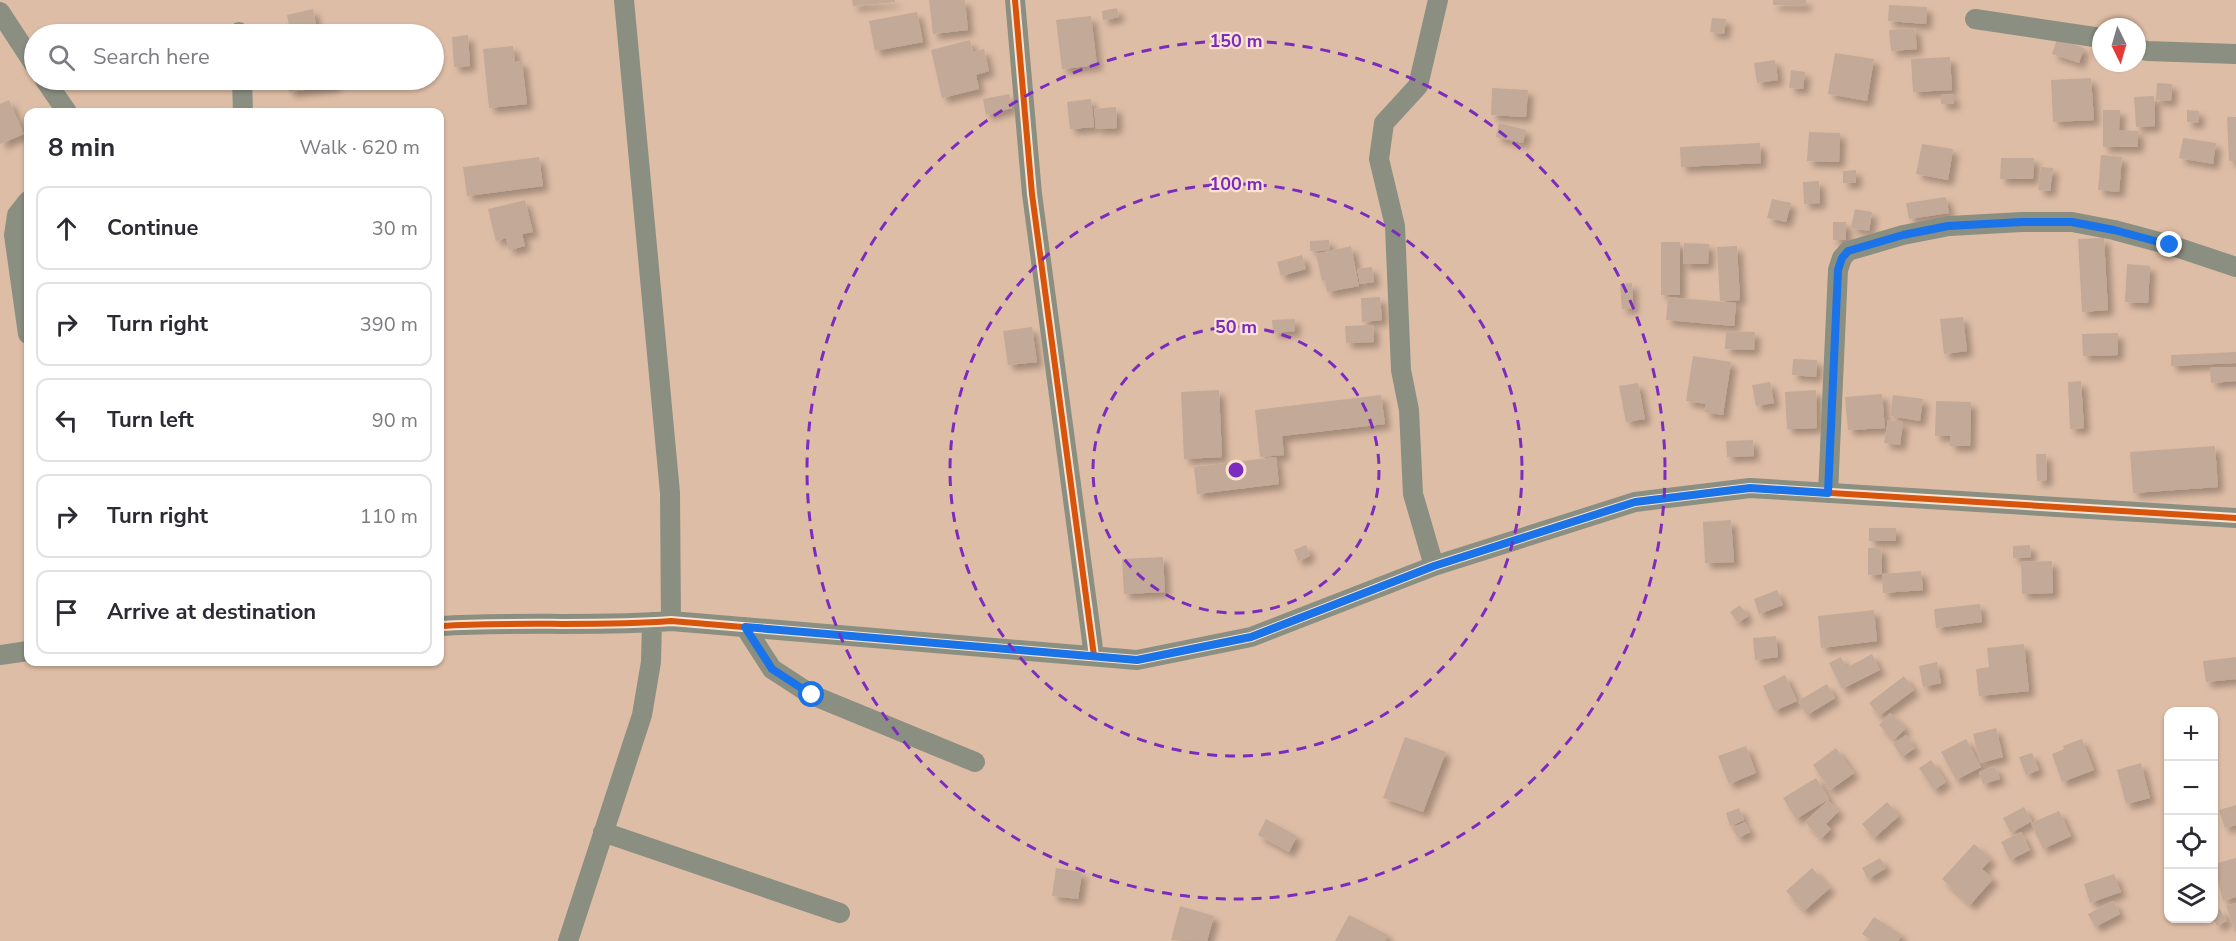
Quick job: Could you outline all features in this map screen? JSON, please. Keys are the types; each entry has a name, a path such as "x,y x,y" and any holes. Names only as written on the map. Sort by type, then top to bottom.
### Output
{"street":[{"path":"568,941 642,715 661,621 670,493 624,0"},
{"path":"1015,0 1032,194 1094,656"},
{"path":"1434,566 1413,494 1409,410 1401,370 1395,226 1379,159 1384,123 1418,86 1438,0"},
{"path":"0,12 24,49"},
{"path":"1975,19 2092,38"},
{"path":"2146,51 2236,54"},
{"path":"52,90 64,108"},
{"path":"242,90 243,108"},
{"path":"15,212 14,235 24,306"},
{"path":"1828,493 1838,270 1842,258 1848,251 1903,235 1948,226 2072,222 2114,230 2170,245 2236,267"},
{"path":"444,626 661,621 1137,660 1251,637 1434,566 1635,502 1750,488 2236,518"},
{"path":"745,627 772,669 812,695 975,762"},
{"path":"0,655 24,652"},
{"path":"603,832 840,913"}],"building":[{"path":"852,0 895,0 895,2 853,6"},
{"path":"929,0 965,0 968,30 933,34"},
{"path":"1773,0 1806,0 1806,6 1773,5"},
{"path":"1889,5 1927,7 1926,24 1888,21"},
{"path":"1117,8 1119,17 1103,20 1102,11"},
{"path":"313,9 316,24 289,24 287,15"},
{"path":"917,12 923,42 875,51 869,21"},
{"path":"1091,16 1097,65 1062,69 1056,20"},
{"path":"1712,18 1726,19 1724,34 1710,32"},
{"path":"1915,28 1917,49 1891,51 1889,30"},
{"path":"468,35 470,66 454,67 452,37"},
{"path":"2057,39 2084,48 2079,63 2052,54"},
{"path":"970,40 973,52 984,49 989,71 976,75 979,89 942,98 931,50"},
{"path":"513,46 515,62 522,61 527,104 489,108 483,49"},
{"path":"1835,53 1874,59 1867,101 1828,94"},
{"path":"1950,57 1952,90 1913,92 1911,59"},
{"path":"1775,60 1778,80 1757,83 1754,63"},
{"path":"1791,70 1805,72 1803,89 1789,88"},
{"path":"2091,78 2094,120 2053,122 2051,80"},
{"path":"2157,83 2172,84 2171,101 2156,100"},
{"path":"1492,88 1528,90 1526,117 1491,115"},
{"path":"1009,94 1012,108 986,115 983,99"},
{"path":"1941,94 1954,95 1954,104 1941,104"},
{"path":"2154,96 2155,126 2136,127 2134,97"},
{"path":"1091,99 1094,127 1070,129 1067,102"},
{"path":"9,100 24,134 0,144 0,104"},
{"path":"1116,107 1117,128 1096,129 1094,109"},
{"path":"2103,110 2120,110 2119,130 2138,131 2138,147 2103,147"},
{"path":"2187,110 2199,111 2198,123 2187,122"},
{"path":"2227,117 2236,117 2236,161 2229,161"},
{"path":"1499,123 1526,130 1523,143 1496,137"},
{"path":"1809,132 1840,133 1839,162 1807,161"},
{"path":"2183,138 2216,143 2213,164 2179,158"},
{"path":"1760,143 1761,163 1681,167 1680,147"},
{"path":"1922,144 1953,149 1948,180 1916,174"},
{"path":"2101,155 2122,157 2119,192 2098,190"},
{"path":"539,157 543,186 467,196 463,167"},
{"path":"2001,158 2034,158 2033,179 2000,179"},
{"path":"2041,167 2053,168 2050,191 2038,190"},
{"path":"1856,170 1856,183 1843,183 1843,171"},
{"path":"1819,181 1820,203 1804,204 1803,182"},
{"path":"1946,197 1949,213 1909,219 1906,203"},
{"path":"1772,199 1791,203 1786,222 1767,218"},
{"path":"525,200 533,232 522,234 525,246 509,250 506,238 496,241 488,209"},
{"path":"1855,209 1872,212 1869,231 1851,228"},
{"path":"1833,222 1846,222 1846,240 1833,240"},
{"path":"2104,238 2108,310 2082,312 2078,239"},
{"path":"1329,240 1330,250 1310,251 1310,241"},
{"path":"1661,242 1680,242 1680,295 1661,295"},
{"path":"1684,243 1709,244 1708,264 1683,264"},
{"path":"1351,246 1359,286 1327,292 1316,254"},
{"path":"1737,246 1740,300 1720,301 1717,247"},
{"path":"1302,255 1306,269 1281,276 1277,262"},
{"path":"2127,264 2150,266 2148,303 2125,302"},
{"path":"1372,267 1374,282 1360,284 1357,269"},
{"path":"1632,283 1633,308 1622,309 1620,284"},
{"path":"1380,297 1382,320 1362,322 1361,298"},
{"path":"1668,297 1736,303 1734,326 1666,320"},
{"path":"1963,317 1967,351 1944,354 1940,319"},
{"path":"1295,319 1295,331 1273,333 1272,320"},
{"path":"1373,325 1374,342 1346,343 1345,326"},
{"path":"1032,327 1037,362 1008,365 1003,331"},
{"path":"1726,331 1755,332 1754,350 1725,349"},
{"path":"2118,333 2118,355 2083,356 2082,334"},
{"path":"2236,352 2236,363 2171,366 2171,355"},
{"path":"1693,356 1731,362 1723,415 1704,412 1706,404 1686,401"},
{"path":"1793,359 1817,360 1816,377 1792,375"},
{"path":"2236,367 2236,381 2211,383 2210,368"},
{"path":"2081,381 2084,428 2070,429 2068,382"},
{"path":"1770,382 1774,403 1756,406 1752,385"},
{"path":"1638,383 1645,419 1626,422 1619,386"},
{"path":"1219,390 1222,457 1184,459 1181,392"},
{"path":"1816,390 1817,428 1787,429 1785,392"},
{"path":"1882,394 1885,428 1848,430 1845,397"},
{"path":"1381,395 1385,424 1282,436 1284,455 1260,457 1255,410"},
{"path":"1893,395 1923,399 1920,421 1890,416"},
{"path":"1936,401 1971,402 1970,446 1950,446 1950,436 1935,436"},
{"path":"1888,420 1903,422 1900,445 1884,443"},
{"path":"1753,440 1754,456 1727,457 1726,441"},
{"path":"2215,446 2218,487 2133,493 2130,452"},
{"path":"2036,454 2046,454 2047,480 2037,481"},
{"path":"1276,457 1279,484 1197,494 1194,467"},
{"path":"1731,520 1734,562 1705,563 1703,522"},
{"path":"1869,528 1896,528 1896,541 1869,541"},
{"path":"1306,545 1310,556 1298,561 1294,550"},
{"path":"2030,545 2031,557 2013,558 2013,546"},
{"path":"1881,547 1882,574 1868,575 1868,548"},
{"path":"1163,557 1165,592 1124,594 1122,559"},
{"path":"2052,561 2053,593 2022,594 2021,562"},
{"path":"1921,571 1923,590 1883,593 1882,574"},
{"path":"1777,590 1783,605 1759,614 1754,599"},
{"path":"1980,604 1982,622 1936,628 1934,609"},
{"path":"1740,605 1748,616 1738,623 1730,612"},
{"path":"1874,610 1877,641 1821,648 1818,616"},
{"path":"1776,636 1778,657 1755,660 1753,638"},
{"path":"2024,644 2029,691 1979,696 1976,669 1989,667 1987,648"},
{"path":"1872,654 1880,670 1842,689 1829,663 1841,657 1846,668"},
{"path":"2236,657 2236,679 2206,682 2203,661"},
{"path":"1937,662 1941,683 1923,687 1919,666"},
{"path":"1785,675 1797,701 1774,711 1763,686"},
{"path":"1904,676 1914,690 1879,716 1869,703"},
{"path":"1827,684 1835,698 1807,715 1798,701"},
{"path":"1890,713 1906,728 1894,740 1879,725"},
{"path":"1996,728 2003,757 1980,763 1973,734"},
{"path":"1906,735 1915,748 1902,757 1893,744"},
{"path":"1405,737 1446,752 1423,812 1383,798"},
{"path":"1966,739 1981,767 1956,780 1941,752"},
{"path":"2082,739 2094,770 2062,782 2052,754 2064,749 2063,746"},
{"path":"1746,746 1756,773 1729,784 1718,756"},
{"path":"1836,748 1854,773 1830,790 1813,765"},
{"path":"2032,753 2039,770 2026,775 2019,757"},
{"path":"1931,760 1946,782 1934,790 1919,768"},
{"path":"2141,763 2150,798 2126,804 2117,770"},
{"path":"1995,766 2000,779 1983,784 1979,772"},
{"path":"1816,778 1829,799 1796,819 1783,798"},
{"path":"1828,800 1839,811 1826,824 1831,829 1821,839 1805,822"},
{"path":"1887,802 1899,816 1874,838 1862,824"},
{"path":"2236,805 2236,825 2225,828 2219,810"},
{"path":"2024,807 2032,821 2011,833 2003,818"},
{"path":"1739,808 1744,820 1730,826 1726,813"},
{"path":"2059,811 2071,836 2043,849 2031,823"},
{"path":"1266,819 1297,836 1289,852 1258,835"},
{"path":"1745,822 1750,832 1738,838 1732,828"},
{"path":"2021,832 2030,850 2010,860 2001,842"},
{"path":"1974,844 1991,859 1982,869 1993,879 1970,905 1942,879"},
{"path":"1880,858 1886,868 1868,879 1862,868"},
{"path":"2236,858 2236,897 2223,901 2218,880 2218,863"},
{"path":"1056,868 1082,872 1078,899 1052,896"},
{"path":"1812,868 1830,888 1804,911 1786,891"},
{"path":"2114,874 2121,892 2090,903 2084,884"},
{"path":"2113,901 2120,914 2095,927 2088,914"},
{"path":"2236,903 2236,933 2226,906"},
{"path":"1180,906 1214,916 1207,941 1171,940"},
{"path":"2220,909 2227,921 2217,926 2216,923 2218,923"},
{"path":"1349,915 1388,935 1385,941 1335,941"},
{"path":"1874,917 1902,935 1898,941 1872,941 1862,934"}],"cycle path":[{"path":"1015,0 1032,194 1094,656"},
{"path":"444,626 671,621 1137,660 1251,637 1434,566 1635,502 1750,488 2236,518"}],"route":[{"path":"812,695 772,669 745,627 1137,660 1251,637 1434,566 1635,502 1750,488 1828,493 1838,270 1842,258 1848,251 1903,235 1948,226 2022,222 2072,222 2114,230 2170,245"}]}
